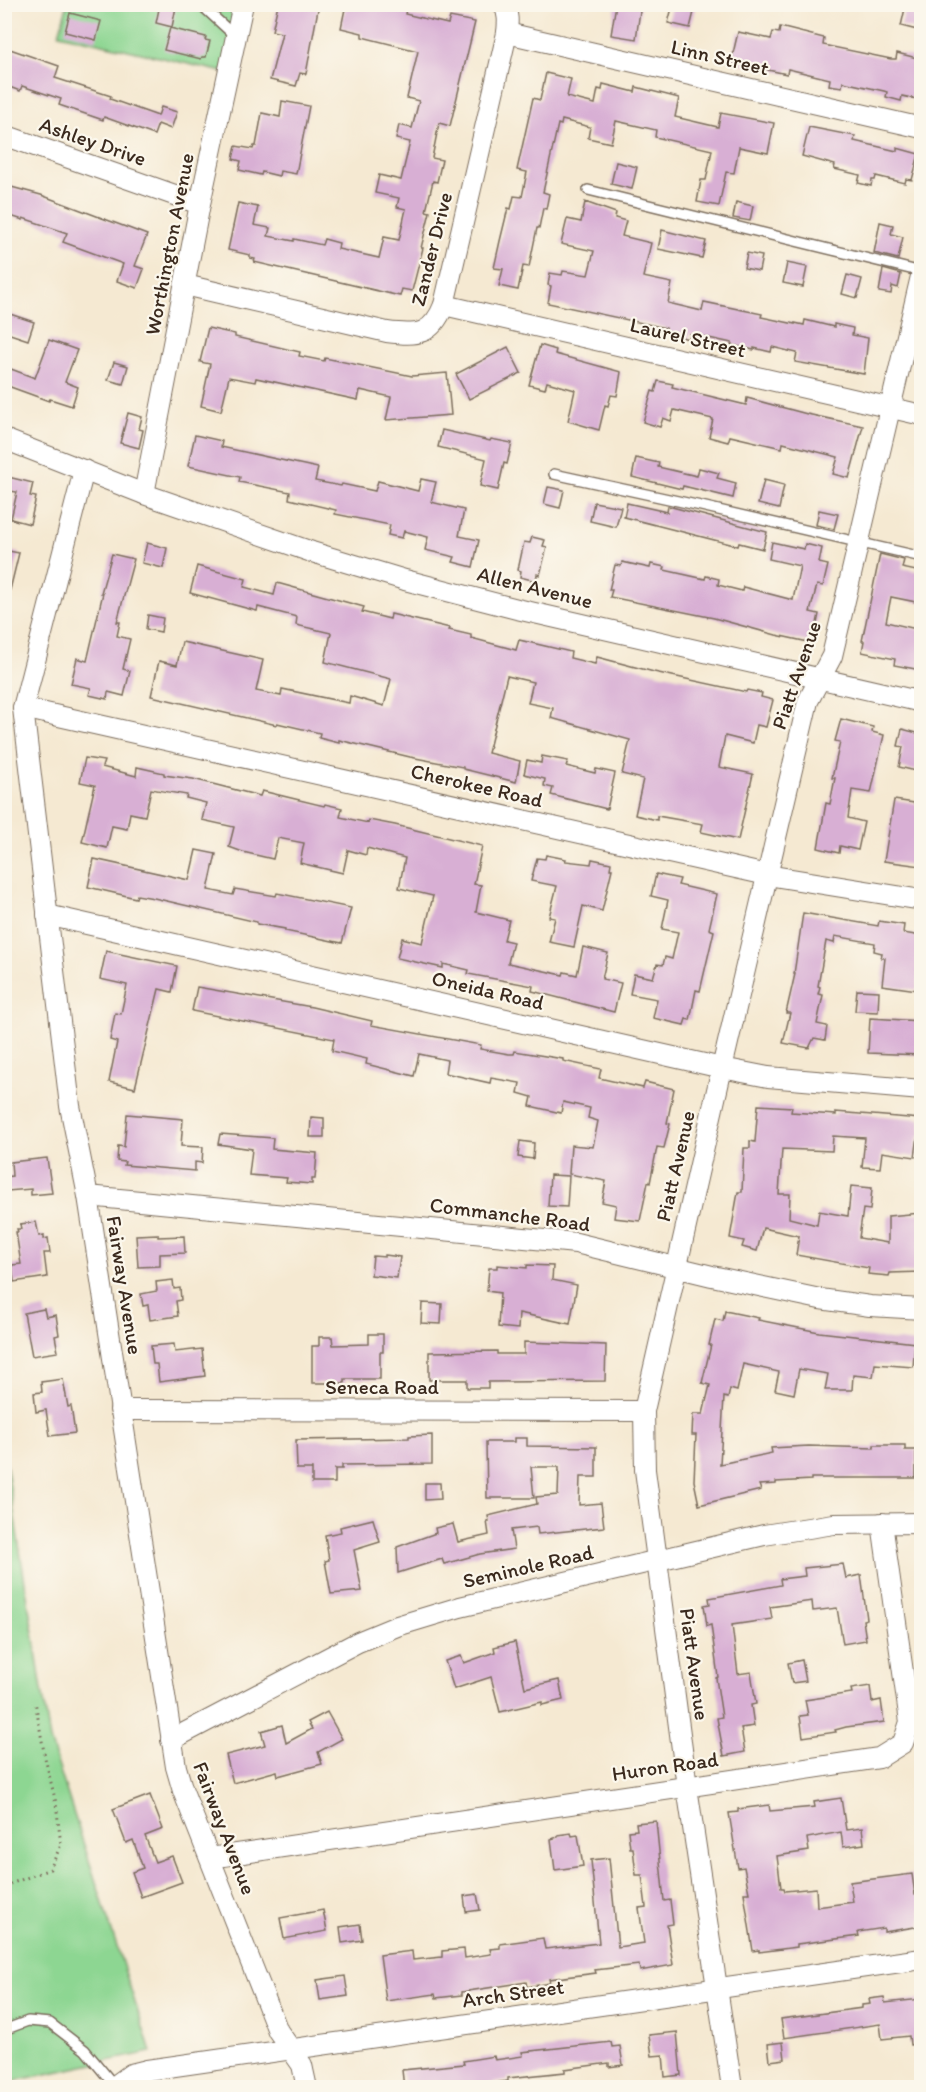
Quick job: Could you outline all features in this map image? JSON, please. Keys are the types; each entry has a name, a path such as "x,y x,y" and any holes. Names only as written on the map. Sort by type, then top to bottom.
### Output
{"street":[{"name":"Worthington Avenue","path":"144,494 200,204 243,4"},
{"name":"Zander Drive","path":"186,285 387,332 409,335 425,331 437,322 444,305 507,33 508,20 503,4"},
{"name":"Linn Street","path":"507,33 921,128"},
{"name":"Ashley Drive","path":"4,135 200,204"},
{"name":"Piatt Avenue","path":"732,2088 687,1787 645,1470 644,1410 808,701 832,656 921,272"},
{"name":"Laurel Street","path":"444,305 921,415"},
{"name":"Allen Avenue","path":"4,439 144,494 312,552 405,580 517,609 921,702"},
{"name":"Fairway Avenue","path":"84,470 23,708 70,1106 88,1197 176,1767 183,1791 278,2031 302,2066 307,2088"},
{"name":"Cherokee Road","path":"23,708 767,875 921,900"},
{"name":"Oneida Road","path":"47,915 722,1068 768,1077 921,1090"},
{"name":"Commanche Road","path":"88,1197 576,1243 820,1299 870,1306 921,1309"},
{"name":"Seneca Road","path":"120,1410 644,1410"},
{"name":"Huron Road","path":"210,1858 879,1758 903,1743 910,1722 882,1523"},
{"name":"Seminole Road","path":"171,1740 358,1642 397,1626 460,1607 801,1528 834,1524 921,1523"},
{"name":"Arch Street","path":"113,2086 131,2074 147,2070 921,1959"}],"lane":[{"path":"200,4 236,37"},
{"path":"588,190 921,272"},
{"path":"554,474 921,557"},
{"path":"4,2031 28,2021 50,2022 85,2050 113,2086"}],"path":[{"path":"4,1882 10,1884 50,1869 61,1845 56,1803 35,1701"}],"green space":[{"path":"64,5 238,5 223,72 59,34 67,6"},
{"path":"5,1456 50,1740 151,2052 13,2081 7,2087 5,2087"}],"building":[{"path":"160,4 176,7 172,27 156,23"},
{"path":"278,4 319,4 306,74 300,73 296,86 270,80 282,33 272,31"},
{"path":"346,4 407,4 405,14 448,24 450,17 475,22 450,126 439,123 432,158 442,160 437,182 433,181 426,211 430,212 412,291 402,289 400,296 254,262 255,259 250,258 250,255 228,250 238,203 258,207 254,225 270,228 268,236 322,245 324,239 339,243 338,249 379,258 384,237 399,240 406,209 397,207 399,198 375,193 379,175 401,180 410,142 396,139 399,125 412,128 419,101 407,98 418,51 362,37 362,33 341,28"},
{"path":"616,4 641,4 636,39 611,35"},
{"path":"673,4 696,4 690,28 668,23"},
{"path":"906,4 921,8 921,31 901,26"},
{"path":"70,13 101,21 96,40 65,32"},
{"path":"780,27 824,38 823,45 891,59 896,59 897,53 921,59 921,100 902,96 901,101 886,97 887,92 884,91 843,82 842,87 829,85 830,79 788,69 787,74 731,62 738,32 771,39 773,32 779,33"},
{"path":"170,28 206,37 205,40 210,41 206,57 201,59 164,50"},
{"path":"10,49 59,66 55,78 111,96 110,99 158,116 161,107 177,112 171,129 158,124 154,135 104,117 103,120 59,105 61,99 22,86 20,91 4,85 4,64"},
{"path":"546,73 571,79 567,97 595,104 598,89 602,90 603,84 635,92 636,87 679,98 675,117 718,127 721,113 774,123 768,153 739,147 734,173 726,172 719,206 697,202 701,180 706,180 712,150 655,137 656,130 616,121 611,143 588,138 590,127 562,120 561,125 558,124 543,192 549,194 546,209 543,208 539,228 537,228 529,267 523,266 518,290 499,286 503,269 494,268 508,208 511,209 514,196 522,197 527,172 517,170 533,98 540,100"},
{"path":"282,101 309,106 296,174 280,171 279,176 262,172 261,175 239,170 241,161 233,159 236,146 253,149 256,146 262,113 280,117"},
{"path":"809,127 855,136 854,141 919,154 912,180 906,179 905,183 876,176 871,186 858,183 860,175 834,169 835,165 802,156"},
{"path":"616,162 637,167 632,189 611,184"},
{"path":"4,185 41,195 147,235 135,266 144,269 137,288 117,281 123,264 63,242 67,233 4,214"},
{"path":"585,202 616,213 615,218 626,221 622,236 651,243 643,277 672,283 668,303 702,311 704,302 762,314 761,317 795,324 804,325 805,320 834,327 834,324 853,328 852,335 868,338 864,374 795,362 797,353 772,347 771,352 754,348 754,350 690,334 689,339 665,333 666,328 548,303 551,286 548,285 550,273 562,275 563,271 588,275 594,251 561,244 567,219 581,222"},
{"path":"736,202 753,206 750,221 733,218"},
{"path":"880,222 893,225 891,234 903,237 898,259 874,253"},
{"path":"662,230 706,241 702,258 658,249"},
{"path":"747,253 762,256 759,271 744,268"},
{"path":"787,263 807,267 803,287 783,283"},
{"path":"883,269 901,274 898,288 892,286 891,294 879,292"},
{"path":"847,275 862,279 857,298 842,294"},
{"path":"4,312 34,322 28,340 4,332"},
{"path":"208,328 235,334 235,337 300,352 299,356 324,361 325,358 412,376 447,373 451,415 386,420 391,397 360,390 358,400 256,378 255,382 229,377 221,411 201,406 210,364 200,362"},
{"path":"49,340 77,350 65,382 78,387 72,406 50,399 49,401 5,385 11,369 35,378"},
{"path":"540,345 556,350 555,354 621,372 617,396 611,395 608,406 605,405 599,430 568,421 575,390 547,382 545,389 529,385"},
{"path":"508,347 521,373 469,399 456,374"},
{"path":"114,362 128,366 123,384 108,380"},
{"path":"658,381 673,384 672,387 746,405 747,398 863,426 849,478 833,474 838,457 783,443 782,448 730,436 728,442 709,437 713,419 674,410 671,421 663,418 660,427 643,422 652,391 655,392"},
{"path":"128,413 142,417 139,429 143,430 139,448 120,443"},
{"path":"442,430 490,441 491,439 512,443 507,464 504,463 498,490 480,486 486,459 438,447"},
{"path":"195,435 222,441 221,447 318,468 315,481 375,491 378,481 418,491 421,479 436,482 431,502 464,510 459,536 479,540 473,567 453,562 455,557 425,550 428,537 404,531 402,538 388,535 390,525 335,514 336,510 289,499 290,492 239,482 240,477 188,466"},
{"path":"636,458 659,463 658,467 697,476 699,468 719,473 717,478 736,483 733,498 632,477"},
{"path":"4,476 33,483 30,496 36,497 30,524 11,519 17,492 4,490"},
{"path":"764,480 784,485 779,509 758,504"},
{"path":"548,487 564,490 560,508 544,504"},
{"path":"594,502 621,507 616,527 590,521"},
{"path":"627,503 667,512 668,506 767,532 763,549 739,543 738,546 624,517"},
{"path":"819,510 838,514 834,529 816,525"},
{"path":"532,537 545,540 543,546 547,547 540,575 537,574 536,581 520,577 521,571 518,570 524,542 530,543"},
{"path":"772,542 804,549 805,544 822,548 819,563 828,565 823,586 817,585 810,612 819,614 813,643 714,618 610,597 612,590 609,590 615,565 621,566 622,562 650,568 651,564 665,567 664,570 705,579 706,576 719,579 718,585 742,591 743,587 793,600 800,566 769,559"},
{"path":"147,543 167,548 163,568 142,563"},
{"path":"4,550 19,553 10,590 4,590"},
{"path":"112,554 134,559 117,622 120,622 117,636 130,639 123,669 130,671 124,696 108,692 107,699 89,695 91,688 71,684 77,658 87,661 103,593 101,593"},
{"path":"880,554 904,560 902,568 921,572 921,603 891,597 886,622 921,630 921,670 894,665 895,659 862,652 864,641 862,641"},
{"path":"197,566 246,579 244,587 274,595 277,583 364,607 362,612 390,619 391,614 450,628 449,630 471,635 471,638 516,650 519,640 571,652 570,658 595,664 597,657 654,672 746,692 747,690 762,693 761,697 773,700 766,727 757,725 753,743 725,736 719,767 753,774 738,840 701,832 703,824 657,816 657,820 635,815 643,779 622,774 630,740 551,718 553,708 528,703 533,682 507,676 488,753 520,761 516,782 463,769 463,767 339,740 339,743 319,738 320,733 151,696 159,661 177,665 182,642 263,660 256,691 281,696 282,689 349,703 350,696 384,706 391,679 325,662 331,633 296,625 297,617 258,607 257,611 190,593"},
{"path":"148,615 163,618 161,632 146,629"},
{"path":"841,719 873,727 872,732 884,735 871,793 852,790 848,818 864,822 858,850 840,846 839,853 818,848 826,803 830,804 835,778 832,778 840,742 835,741"},
{"path":"902,729 921,734 921,749 916,771 899,767 903,747 898,746"},
{"path":"542,756 568,761 566,766 595,773 596,769 615,773 607,809 551,795 553,788 544,786 545,779 524,774 527,760 541,763"},
{"path":"85,758 104,761 102,767 136,776 137,767 260,796 262,791 324,806 325,804 342,808 340,817 368,823 369,820 395,825 482,846 474,884 481,885 476,912 509,920 504,940 513,942 508,963 563,975 564,972 577,975 583,947 608,953 602,979 621,983 614,1012 532,991 533,986 468,974 469,970 443,964 443,968 397,958 402,938 422,943 433,896 399,888 405,858 367,848 366,855 348,850 343,873 300,863 304,843 278,838 273,859 243,852 229,847 234,827 202,820 206,803 186,798 187,795 151,789 145,816 130,813 127,829 112,826 107,848 82,842 95,785 80,782"},
{"path":"894,800 921,804 921,866 884,861"},
{"path":"196,850 216,854 208,890 233,895 235,889 276,896 277,893 351,908 342,943 154,898 137,895 136,898 88,887 94,859 189,880"},
{"path":"546,855 566,859 565,861 591,864 592,859 611,863 610,869 612,869 602,911 583,906 574,947 549,942 555,918 549,917 557,886 531,881 537,858 545,859"},
{"path":"656,874 680,879 678,885 717,894 709,929 714,931 700,991 696,990 690,1020 686,1019 684,1025 653,1018 657,999 630,994 634,974 653,978 657,964 663,965 665,957 672,959 678,932 662,929 668,900 651,896"},
{"path":"803,913 878,926 879,921 904,925 903,933 921,936 921,961 917,990 882,985 885,958 881,958 882,953 874,951 875,943 835,936 834,943 826,941 818,986 820,987 818,994 823,995 817,1024 827,1026 825,1040 814,1038 809,1048 783,1043 790,1013 786,1013 795,974"},
{"path":"106,951 177,966 172,992 159,989 135,1088 109,1082 117,1042 110,1040 115,1013 121,1014 127,985 100,979"},
{"path":"197,987 312,1007 372,1021 371,1025 481,1045 480,1049 509,1054 514,1054 515,1051 563,1059 563,1061 601,1069 599,1078 643,1088 645,1082 674,1089 667,1123 670,1124 664,1148 657,1147 640,1221 614,1218 616,1205 602,1202 606,1181 569,1174 571,1145 593,1147 598,1121 588,1118 590,1108 563,1102 561,1113 530,1106 532,1097 518,1093 520,1083 491,1078 490,1083 445,1073 447,1060 419,1054 414,1076 366,1064 367,1059 332,1051 334,1039 192,1011"},
{"path":"857,990 879,991 878,1012 855,1011"},
{"path":"870,1018 921,1021 921,1055 868,1053"},
{"path":"758,1105 792,1107 791,1112 836,1115 836,1112 921,1119 921,1136 918,1136 915,1157 882,1152 880,1168 862,1167 865,1138 833,1136 832,1151 782,1149 779,1194 790,1194 789,1218 817,1225 819,1211 848,1216 851,1186 872,1188 870,1210 863,1209 859,1238 888,1243 888,1216 921,1213 921,1272 890,1273 889,1276 868,1274 869,1268 796,1255 799,1236 763,1228 757,1251 742,1247 744,1241 730,1238 738,1192 742,1192 744,1148 750,1148 750,1141 755,1142"},
{"path":"127,1114 183,1119 181,1146 203,1147 202,1163 195,1162 195,1171 124,1165 125,1162 117,1161 118,1146 124,1147"},
{"path":"311,1117 324,1118 324,1137 310,1137"},
{"path":"220,1134 273,1138 272,1149 317,1153 315,1179 312,1179 312,1184 286,1182 287,1178 249,1175 252,1149 218,1144"},
{"path":"520,1141 534,1143 533,1159 518,1157"},
{"path":"47,1158 52,1193 31,1195 31,1189 7,1191 5,1177 12,1176 11,1162"},
{"path":"550,1175 569,1176 567,1207 548,1206"},
{"path":"36,1222 39,1236 44,1235 44,1239 48,1238 50,1253 44,1253 47,1277 14,1282 12,1265 21,1264 17,1229 21,1229 20,1224"},
{"path":"158,1234 158,1237 184,1236 185,1253 160,1254 160,1266 138,1267 136,1235"},
{"path":"385,1255 400,1257 397,1278 371,1275 373,1256 385,1257"},
{"path":"497,1265 527,1268 527,1265 553,1266 552,1280 577,1285 570,1324 519,1313 518,1329 498,1327 500,1293 487,1291 489,1268 497,1268"},
{"path":"173,1280 174,1289 180,1288 181,1300 176,1301 178,1316 150,1320 148,1305 143,1306 141,1294 157,1291 156,1282"},
{"path":"422,1303 442,1304 441,1324 421,1323"},
{"path":"44,1309 46,1317 56,1315 59,1335 55,1336 58,1352 32,1356 24,1313"},
{"path":"725,1311 819,1332 915,1343 913,1367 875,1364 873,1377 853,1375 852,1390 825,1390 828,1374 799,1369 794,1394 775,1390 779,1372 743,1364 737,1391 730,1389 728,1398 724,1397 720,1464 772,1453 771,1448 809,1446 874,1448 874,1445 905,1445 905,1450 916,1450 916,1478 811,1478 811,1480 776,1482 776,1484 759,1485 761,1490 699,1505 694,1481 696,1435 692,1435 693,1414 703,1414 710,1385 702,1383 711,1345 709,1345 715,1319 723,1321"},
{"path":"369,1334 383,1334 380,1379 345,1379 345,1383 312,1383 312,1346 319,1346 319,1337 332,1337 333,1345 369,1344"},
{"path":"524,1342 606,1345 605,1381 488,1382 488,1388 467,1388 467,1380 429,1380 429,1352 497,1351 497,1354 524,1354"},
{"path":"174,1344 175,1352 202,1349 205,1376 159,1382 157,1364 153,1364 151,1346"},
{"path":"63,1379 68,1407 71,1406 75,1433 50,1436 46,1410 36,1412 34,1393 42,1392 41,1382"},
{"path":"432,1435 432,1464 342,1465 342,1469 335,1469 335,1483 312,1483 312,1469 297,1469 296,1440 409,1438 409,1436"},
{"path":"514,1438 527,1438 527,1446 596,1447 596,1477 580,1477 579,1505 601,1503 604,1527 538,1534 537,1527 511,1530 514,1549 480,1554 444,1564 442,1559 398,1573 397,1547 436,1533 435,1528 453,1524 458,1542 489,1535 488,1516 537,1504 536,1497 558,1495 559,1467 531,1467 534,1498 487,1498 486,1442 514,1442"},
{"path":"425,1483 440,1483 441,1499 425,1500"},
{"path":"373,1519 380,1542 354,1550 362,1591 331,1594 325,1561 329,1560 325,1535 341,1532 340,1527"},
{"path":"843,1564 846,1578 861,1575 867,1619 863,1620 866,1640 843,1644 837,1608 813,1611 812,1601 770,1607 772,1619 732,1625 738,1674 751,1672 756,1704 751,1705 754,1726 741,1728 745,1752 724,1756 717,1718 722,1717 716,1678 718,1677 711,1625 707,1626 704,1605 710,1604 709,1598 781,1585 780,1579 805,1576 804,1568"},
{"path":"515,1642 525,1688 559,1680 563,1700 542,1705 542,1702 500,1712 491,1677 454,1689 445,1661 461,1656 464,1663 495,1652 494,1647"},
{"path":"802,1660 806,1681 792,1683 788,1663"},
{"path":"870,1686 872,1702 881,1700 884,1722 846,1727 835,1730 836,1732 803,1737 800,1716 808,1715 805,1700 852,1693 851,1689"},
{"path":"327,1712 342,1739 318,1752 322,1764 278,1776 277,1771 233,1783 226,1755 265,1745 261,1731 282,1725 286,1743 312,1729 308,1722"},
{"path":"150,1795 163,1829 145,1836 155,1862 172,1856 182,1882 141,1897 132,1872 143,1868 133,1840 126,1843 113,1809"},
{"path":"841,1798 846,1830 862,1828 864,1844 843,1847 841,1832 807,1838 809,1851 777,1856 781,1888 785,1891 816,1888 817,1907 853,1902 850,1882 912,1874 915,1895 921,1894 921,1926 884,1932 884,1928 858,1932 859,1936 797,1944 797,1947 753,1951 744,1893 749,1893 744,1867 738,1868 729,1813 738,1812 738,1809 769,1805 770,1811 815,1807 814,1802"},
{"path":"656,1821 664,1901 670,1900 673,1924 667,1925 673,1965 640,1971 639,1965 595,1970 596,1973 549,1979 550,1983 527,1987 526,1982 462,1992 462,1995 436,1998 435,1994 386,2001 380,1955 412,1951 413,1960 442,1957 442,1951 464,1949 465,1958 491,1954 490,1949 500,1948 500,1944 543,1938 545,1949 599,1943 591,1860 609,1858 618,1947 644,1943 639,1908 646,1907 642,1875 636,1875 633,1848 630,1848 628,1831 637,1830 636,1823"},
{"path":"571,1833 572,1836 578,1835 583,1866 555,1870 551,1839 558,1835"},
{"path":"477,1894 480,1910 466,1912 464,1896"},
{"path":"323,1910 327,1931 284,1939 280,1918"},
{"path":"360,1924 362,1940 342,1943 340,1927"},
{"path":"345,1976 348,1996 320,2000 317,1980"},
{"path":"884,1997 885,2003 921,1999 921,2044 910,2045 909,2036 882,2039 880,2024 784,2038 781,2019 862,2008 862,2005 870,2004 869,1999"},
{"path":"677,2032 681,2075 665,2077 663,2055 652,2056 649,2035"},
{"path":"611,2042 612,2047 620,2046 623,2065 609,2067 609,2063 565,2069 565,2072 508,2078 508,2081 467,2087 467,2084 440,2088 404,2088 402,2070 464,2064 463,2061 494,2056 495,2060 523,2056 522,2052"},
{"path":"783,2042 785,2059 770,2061 768,2044"}]}
